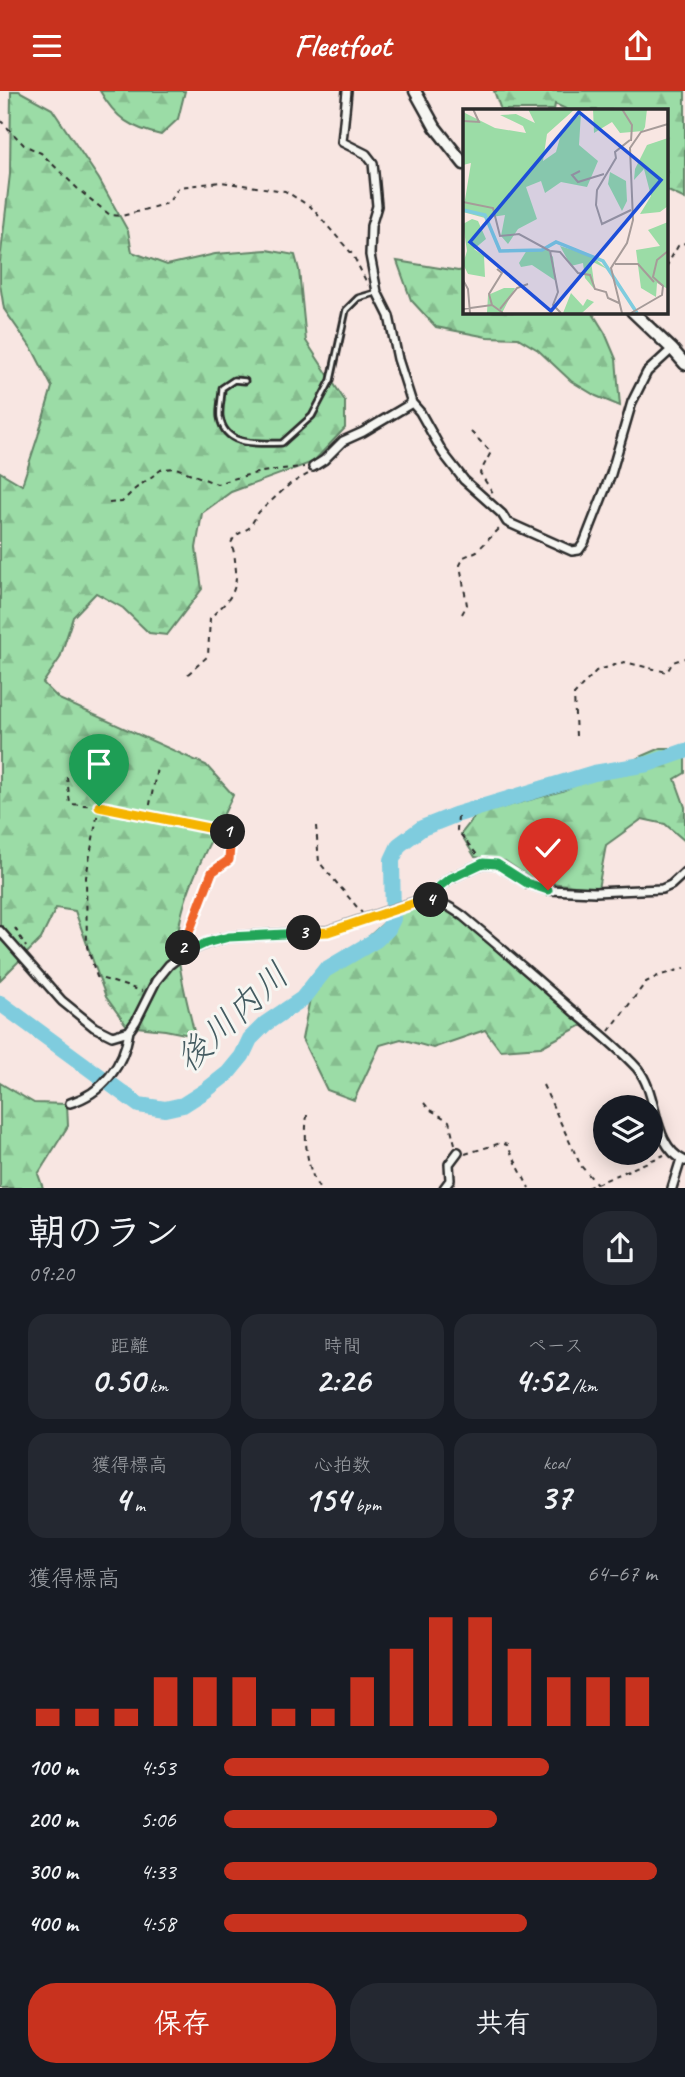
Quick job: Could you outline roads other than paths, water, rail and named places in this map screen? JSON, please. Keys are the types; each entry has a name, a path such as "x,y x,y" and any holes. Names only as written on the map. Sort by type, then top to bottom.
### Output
{"main road":[{"path":"415,91 435,127 463,163"},
{"path":"634,313 685,364"}],"street":[{"path":"347,91 342,142 366,155 373,163 377,206 370,226 370,255 377,292 389,316 398,359 412,403 443,453 464,480 502,514 507,522 572,551 579,550 611,474 632,403 648,372 672,349"},
{"path":"313,467 343,441 412,403"},
{"path":"433,900 440,886 449,879 483,863 497,864 527,883 548,890 595,892 662,889 671,885 685,872"},
{"path":"69,1103 95,1092 116,1068 127,1047 129,1031 156,981 169,965 183,954 206,943 229,937 328,932 421,901 433,900 448,905 463,916 604,1037 638,1070 646,1083 664,1141 672,1152 683,1160 672,1188"},
{"path":"0,931 61,1001 94,1027 112,1036 129,1031"},
{"path":"444,1188 450,1181 449,1164 458,1153"}],"lane":[{"path":"245,381 234,380 222,388 220,417 227,433 244,444 282,443 312,416 331,380 346,310 358,298 377,292"}],"waterway":[{"name":"後川内川","path":"0,1003 139,1105 165,1109 183,1105 228,1073 242,1056 250,1039 265,1024 302,999 325,970 376,940 388,929 393,919 392,860 399,845 422,828 455,815 594,773 648,764 685,751"}]}
